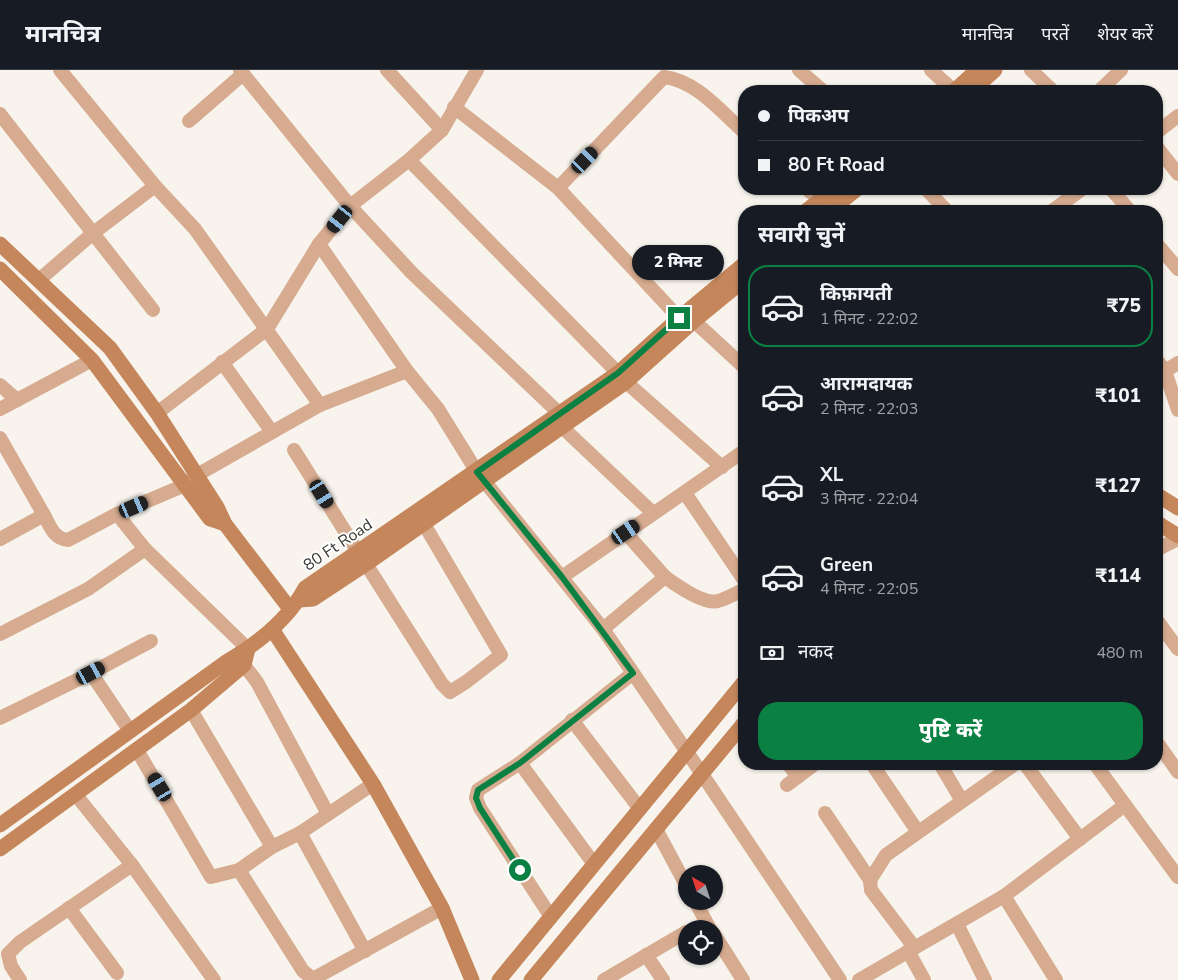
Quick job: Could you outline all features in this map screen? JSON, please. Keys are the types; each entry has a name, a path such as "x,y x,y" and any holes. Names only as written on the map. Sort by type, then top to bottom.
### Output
{"street":[{"path":"60,70 155,186 195,229 320,405"},
{"path":"387,70 442,130"},
{"path":"157,412 267,329 319,244 350,206 409,160 442,130 477,70"},
{"path":"799,70 816,85"},
{"path":"931,70 947,85"},
{"path":"961,85 977,70"},
{"path":"979,85 995,70"},
{"path":"1031,70 1047,85"},
{"path":"1105,85 1121,70"},
{"path":"189,121 242,72 350,206 412,274 653,513"},
{"path":"558,188 664,78 690,84 738,127"},
{"path":"454,107 558,188 686,319 738,362"},
{"path":"0,114 153,310"},
{"path":"1163,128 1178,116"},
{"path":"1163,155 1178,174"},
{"path":"409,160 622,378 722,467"},
{"path":"39,280 92,234 155,186"},
{"path":"814,195 825,205"},
{"path":"833,205 848,195"},
{"path":"932,195 941,205"},
{"path":"1060,205 1074,195"},
{"path":"1116,195 1125,205"},
{"path":"0,244 110,348 157,412 217,506 225,524 294,605 272,629 248,649 226,662 0,825"},
{"path":"319,244 407,370 438,409 481,477 603,630 840,980"},
{"path":"1163,251 1178,269"},
{"path":"0,269 92,360 210,520 225,524"},
{"name":"80 Ft Road","path":"294,605 313,599 362,558 622,378 738,270"},
{"name":"80 Ft Road","path":"686,319 738,284"},
{"path":"0,410 92,360"},
{"path":"222,362 272,432"},
{"path":"1163,365 1178,363"},
{"path":"0,438 56,535 60,539 68,540 117,514 185,485 197,475 320,405 407,370"},
{"path":"1163,372 1178,410"},
{"path":"0,385 17,400"},
{"path":"294,450 442,684 450,692 501,655 424,524"},
{"path":"562,577 738,456"},
{"name":"80 Ft Road","path":"362,558 424,524 481,477"},
{"path":"685,493 738,571"},
{"path":"1163,498 1178,508"},
{"path":"117,514 145,549 248,649"},
{"path":"0,539 44,515"},
{"path":"1163,527 1178,537 1163,546"},
{"path":"626,532 665,577 682,590 710,601 718,602 738,593"},
{"path":"0,634 88,589 145,549"},
{"path":"603,630 665,577"},
{"path":"272,629 373,784 442,908 472,980"},
{"path":"1163,629 1178,649"},
{"path":"0,718 91,673 150,641"},
{"path":"0,849 191,710 244,665 248,649"},
{"path":"244,665 257,682 328,814"},
{"path":"91,673 130,731"},
{"path":"551,917 480,808 476,798 478,790 520,763 633,673"},
{"path":"499,980 738,689"},
{"path":"191,710 272,847"},
{"path":"572,720 640,809"},
{"path":"531,980 738,731"},
{"path":"137,750 211,877 239,870 272,847 300,833 373,784"},
{"path":"1163,751 1178,772"},
{"path":"520,763 594,864"},
{"path":"790,770 793,781 807,770"},
{"path":"876,770 918,832"},
{"path":"944,770 962,800"},
{"path":"870,880 886,854 1006,770"},
{"path":"1029,770 1080,839"},
{"path":"1099,770 1178,877"},
{"path":"76,795 132,865 214,980"},
{"path":"859,980 1004,896 1125,805"},
{"path":"826,813 870,880 871,890 911,949 924,980"},
{"path":"656,829 678,870"},
{"path":"300,833 365,952"},
{"path":"20,980 5,958 8,954 20,942 132,865"},
{"path":"239,870 303,971 313,979 442,908"},
{"path":"1004,896 1056,980"},
{"path":"69,908 117,973"},
{"path":"957,924 985,980"},
{"path":"604,980 678,937"},
{"path":"723,948 743,980"},
{"path":"646,955 663,980"}],"route":[{"path":"520,870 480,808 476,798 478,790 520,763 633,673 562,577 477,472 618,373 679,318"}]}
